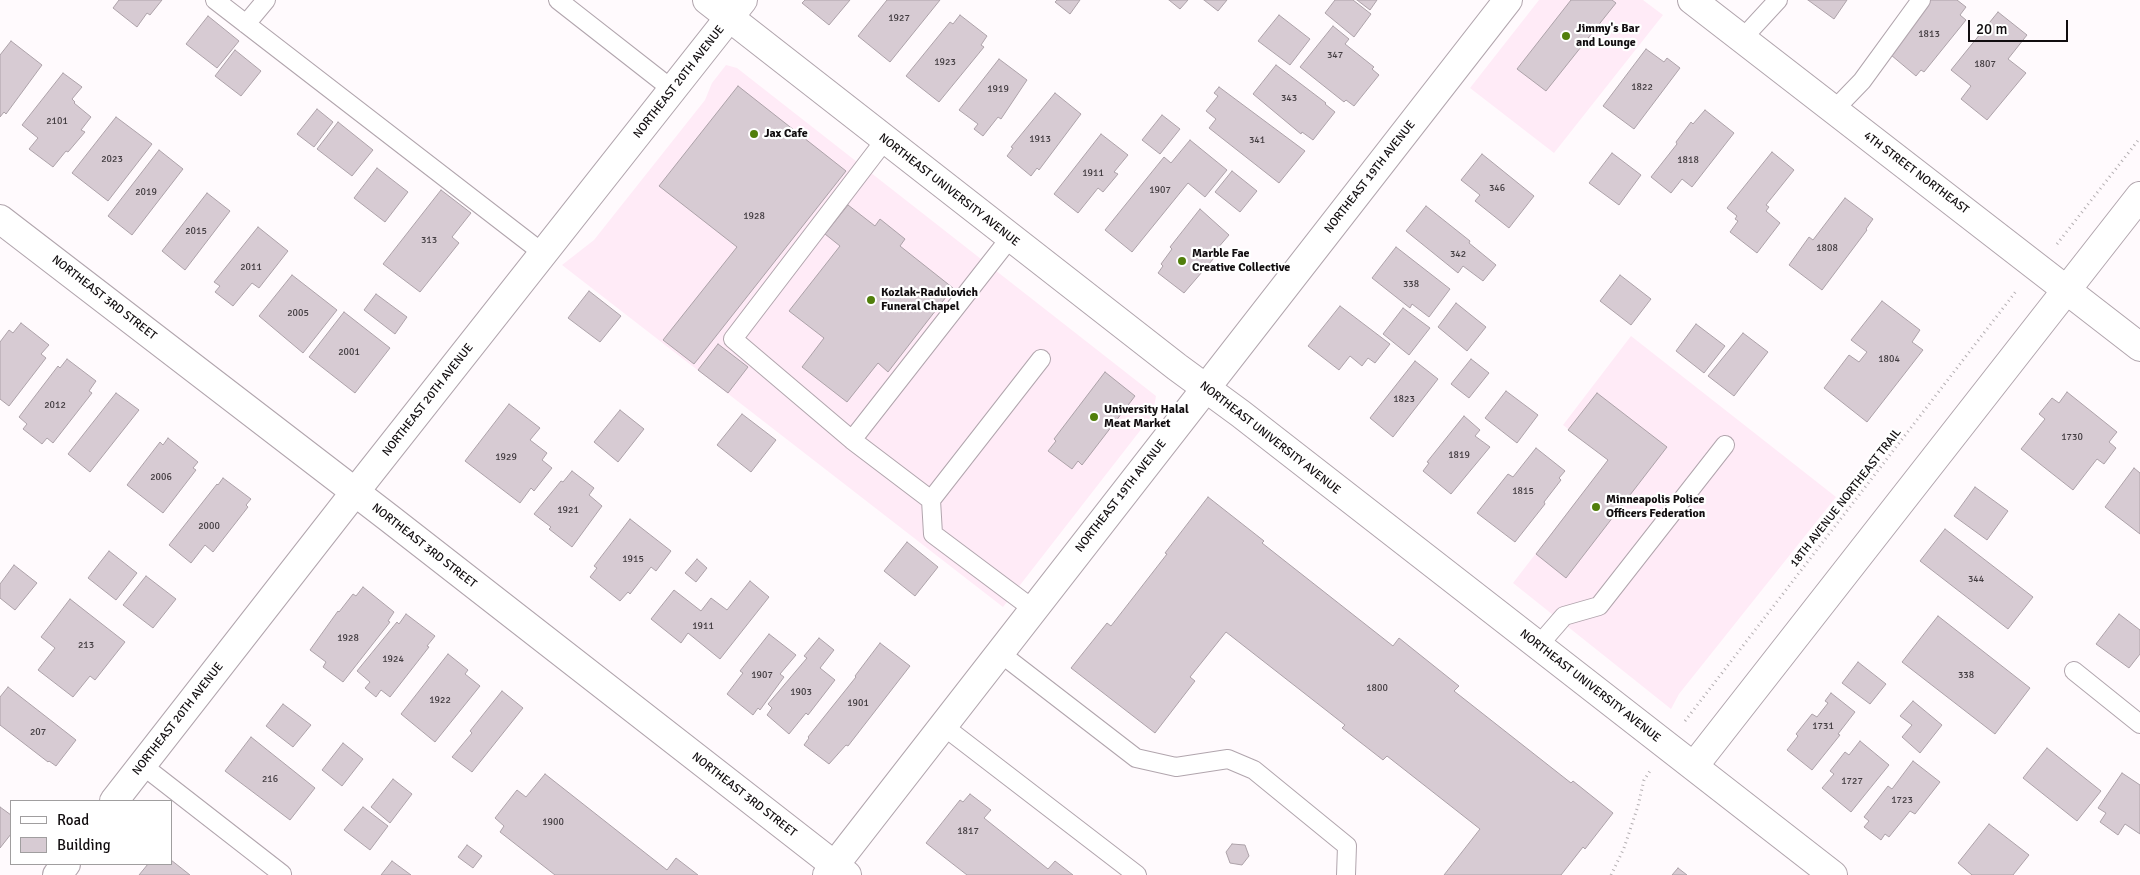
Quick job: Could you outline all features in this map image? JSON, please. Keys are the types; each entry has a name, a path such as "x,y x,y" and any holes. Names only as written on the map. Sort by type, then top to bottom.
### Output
{"street":[{"name":"NORTHEAST UNIVERSITY AVENUE","path":"707,0 736,9 885,140 1833,875"},
{"name":"NORTHEAST 19TH AVENUE","path":"836,872 942,725 1508,0"},
{"name":"4TH STREET NORTHEAST","path":"1692,0 2140,346"},
{"name":"NORTHEAST 20TH AVENUE","path":"115,800 354,492 674,90 736,9"},
{"path":"1694,766 2140,196"},
{"name":"NORTHEAST 3RD STREET","path":"0,219 354,492 836,872"},
{"path":"57,875 65,865"}],"lane":[{"path":"215,0 544,254"},
{"path":"246,24 266,0"},
{"path":"558,0 674,90"},
{"path":"1742,39 1778,0"},
{"path":"1834,110 1862,81 1921,0"},
{"path":"885,140 733,338 852,440 931,500"},
{"path":"852,440 1010,238"},
{"path":"1033,609 933,534 931,500 1041,359"},
{"path":"1538,646 1564,616 1599,606 1725,444"},
{"path":"1000,653 1136,758 1176,767 1228,759 1254,770 1347,846 1346,875"},
{"path":"2074,671 2140,724"},
{"path":"942,725 1137,875"},
{"path":"142,765 282,874"}],"path":[{"path":"2064,238 2140,138"},
{"name":"18TH AVENUE NORTHEAST TRAIL","path":"1690,713 2015,293"},
{"path":"1611,875 1624,848 1638,806 1644,780"}],"shaded area":[{"path":"1539,0 1643,0 1663,15 1554,153 1470,88"},
{"path":"726,65 737,68 1156,396 1153,414 1003,607 562,265 594,240 705,100 712,83"},
{"path":"1631,336 1836,497 1679,694 1671,709 1513,583 1608,460 1563,425"}],"building":[{"path":"119,0 162,0 150,15 147,13 137,27 113,8"},
{"path":"805,0 850,0 829,25 802,3"},
{"path":"887,0 940,0 890,62 858,36"},
{"path":"1057,0 1080,0 1070,14 1055,2"},
{"path":"1169,0 1188,0 1180,9"},
{"path":"1204,0 1227,0 1218,11"},
{"path":"1335,0 1353,0 1371,14 1354,37 1325,13"},
{"path":"1357,0 1377,0 1370,10"},
{"name":"Jimmy's Bar and Lounge","path":"1571,0 1612,0 1616,3 1546,91 1517,69"},
{"path":"1808,0 1847,0 1834,19"},
{"path":"1930,0 1957,0 1966,7 1960,15 1966,20 1924,72 1921,70 1916,76 1891,55 1891,47"},
{"path":"1998,12 2027,35 2008,59 2026,73 1987,120 1961,99 1971,86 1951,70"},
{"path":"960,15 987,36 981,45 984,47 939,102 906,76 950,22 953,24"},
{"path":"1279,15 1310,39 1290,65 1258,41"},
{"path":"208,16 239,41 217,68 186,44"},
{"path":"1333,26 1349,39 1345,44 1374,67 1372,69 1379,75 1354,106 1346,100 1344,102 1300,67"},
{"path":"11,41 42,65 6,114 4,112 0,117 0,55"},
{"path":"1646,49 1664,62 1667,58 1680,68 1634,129 1603,106"},
{"path":"235,50 261,71 241,96 215,76"},
{"path":"999,59 1027,80 1001,119 998,117 983,136 974,129 978,124 959,110"},
{"path":"1276,65 1335,112 1313,140 1302,132 1301,134 1253,94"},
{"path":"63,73 82,87 72,99 74,103 91,117 81,130 85,132 53,167 29,149 38,138 22,125"},
{"path":"738,86 846,171 694,364 663,340 737,247 659,186"},
{"path":"1219,87 1305,151 1279,183 1209,128 1216,119 1206,111 1218,96 1214,93"},
{"path":"1055,93 1081,114 1039,170 1037,168 1031,176 1007,156 1013,148 1011,147"},
{"path":"317,109 333,122 314,147 297,134"},
{"path":"1705,110 1734,133 1692,187 1682,179 1671,193 1651,177 1677,144 1676,142 1691,122 1693,124"},
{"path":"1162,115 1180,129 1160,154 1142,140"},
{"path":"116,117 152,144 108,201 72,173"},
{"path":"338,122 373,150 352,176 317,149"},
{"path":"1101,134 1128,155 1114,172 1118,174 1103,192 1098,188 1078,213 1054,194"},
{"path":"1190,140 1227,170 1205,197 1188,183 1132,252 1105,230 1164,157 1171,163"},
{"path":"159,150 183,169 132,235 108,216"},
{"path":"1772,152 1794,170 1766,205 1769,207 1766,211 1780,223 1757,253 1730,232 1738,221 1735,219 1737,216 1727,208"},
{"path":"1612,153 1641,175 1619,205 1589,183"},
{"path":"1482,154 1534,196 1509,228 1475,201 1480,195 1461,180"},
{"path":"377,168 408,192 385,222 354,198"},
{"path":"1232,171 1257,191 1240,212 1215,192"},
{"path":"441,190 471,213 452,237 459,243 420,292 383,264"},
{"path":"207,193 230,211 185,270 162,251"},
{"path":"1845,198 1873,219 1867,230 1822,290 1789,265 1809,237 1813,240"},
{"name":"Kozlak-Radulovich Funeral Chapel","path":"848,205 875,226 880,219 905,239 900,246 953,288 888,372 878,363 847,402 802,367 824,338 789,311 840,246 825,234"},
{"path":"1426,206 1470,241 1469,243 1496,265 1483,281 1463,266 1458,273 1406,231"},
{"path":"1200,209 1229,235 1217,249 1220,251 1184,293 1158,273 1163,266 1161,264 1172,249 1170,247"},
{"path":"258,227 288,251 259,288 252,283 233,306 215,292 220,286 214,282"},
{"path":"1396,247 1450,289 1429,317 1412,304 1410,308 1372,278"},
{"path":"292,275 337,310 303,353 259,316"},
{"path":"1620,275 1651,299 1631,325 1600,301"},
{"path":"589,291 621,316 600,342 568,318"},
{"path":"376,294 407,317 395,334 364,310"},
{"path":"1882,301 1920,330 1912,342 1923,350 1867,422 1824,388 1849,355 1859,362 1867,352 1851,340"},
{"path":"1456,303 1486,327 1467,351 1438,327"},
{"path":"1340,306 1390,344 1375,363 1368,358 1362,366 1350,356 1339,370 1308,346"},
{"path":"1403,308 1430,328 1409,355 1383,334"},
{"path":"344,312 390,348 355,393 309,357"},
{"path":"21,323 49,345 41,354 46,358 9,406 0,399 0,342 9,330 13,333"},
{"path":"1696,324 1725,346 1704,373 1676,351"},
{"path":"1743,333 1768,352 1734,396 1708,376"},
{"path":"718,344 748,367 728,393 698,370"},
{"path":"67,359 96,381 89,391 92,393 53,443 47,438 42,444 23,429 27,424 19,417 58,366 60,368"},
{"path":"1471,359 1489,373 1469,398 1451,384"},
{"path":"1415,361 1438,379 1393,437 1370,418"},
{"name":"University Halal Meat Market","path":"1105,372 1135,396 1082,465 1078,461 1072,469 1048,451 1056,441 1054,439"},
{"path":"1506,391 1538,415 1517,443 1485,418"},
{"path":"2067,392 2117,432 2109,442 2116,448 2104,464 2097,459 2073,490 2021,449 2045,419 2039,414 2052,398 2059,403"},
{"path":"116,393 139,410 90,472 68,454"},
{"name":"Minneapolis Police Officers Federation","path":"1597,393 1667,447 1566,578 1536,554 1608,460 1568,430"},
{"path":"509,404 540,428 530,440 547,453 542,460 552,468 534,491 531,488 520,503 465,461"},
{"path":"620,410 644,429 618,462 594,442"},
{"path":"742,414 776,440 751,472 717,445"},
{"path":"1464,416 1480,430 1475,436 1490,447 1451,494 1423,471 1429,463 1427,462"},
{"path":"168,438 198,462 193,468 196,470 163,513 127,485 160,442 163,445"},
{"path":"1536,448 1565,471 1559,478 1561,480 1544,502 1545,504 1515,542 1477,513 1508,474 1513,477"},
{"path":"2134,468 2140,473 2140,534 2105,507"},
{"path":"572,471 594,488 589,495 602,506 572,547 534,514 561,481 563,482"},
{"path":"223,478 251,499 246,505 248,507 213,552 205,545 191,563 169,545"},
{"path":"1975,487 2008,511 1987,540 1954,516"},
{"path":"1208,497 1264,541 1262,543 1393,646 1399,638 1459,686 1454,691 1571,783 1573,781 1613,813 1585,849 1583,847 1561,875 1444,875 1480,829 1387,756 1383,760 1342,728 1345,725 1226,632 1190,677 1195,681 1155,733 1071,668 1107,623 1111,626"},
{"path":"630,519 671,551 656,571 651,567 630,594 628,592 620,601 590,577 597,568 594,566"},
{"path":"1945,529 2033,597 2008,629 1920,561"},
{"path":"907,542 938,567 915,596 884,571"},
{"path":"109,551 137,573 116,600 88,578"},
{"path":"697,559 707,568 696,582 685,573"},
{"path":"14,565 37,583 15,610 0,598 0,584"},
{"path":"146,576 176,599 153,628 123,605"},
{"path":"750,581 769,597 720,659 688,633 681,643 651,619 674,590 701,611 711,598 727,610"},
{"path":"363,587 394,612 388,621 390,622 343,682 323,667 326,662 310,650 338,611 353,594 356,596"},
{"path":"70,599 125,642 95,680 90,676 73,697 38,670 55,648 41,637"},
{"path":"406,614 435,636 427,646 429,647 390,697 381,690 376,697 365,688 370,682 357,671 397,622 399,624"},
{"path":"2119,614 2140,630 2140,654 2129,668 2096,644"},
{"path":"1938,616 2030,688 1995,734 1902,662"},
{"path":"769,634 796,655 780,674 784,677 760,710 758,708 753,715 727,694 743,673 740,671"},
{"path":"819,638 834,650 820,668 835,680 808,715 806,713 789,734 767,715 772,708 768,704 807,658 804,656"},
{"path":"880,643 910,666 848,746 846,745 829,764 804,745 808,737 856,677"},
{"path":"448,654 468,670 465,674 480,686 435,742 401,714"},
{"path":"1858,662 1886,684 1870,704 1842,683"},
{"path":"8,687 76,740 56,766 0,725 0,697"},
{"path":"502,691 523,708 472,772 452,757"},
{"path":"1831,693 1855,712 1838,734 1840,735 1812,770 1787,750 1798,736 1796,734 1812,714 1817,717 1828,703 1825,701"},
{"path":"1913,701 1942,725 1920,753 1902,737 1912,725 1900,716"},
{"path":"283,704 311,725 293,747 266,726"},
{"path":"251,737 315,788 290,820 225,771"},
{"path":"1860,741 1889,765 1851,812 1822,788 1834,774 1830,771 1845,752 1849,755"},
{"path":"343,743 363,759 342,786 322,770"},
{"path":"2047,748 2101,791 2077,821 2023,778"},
{"path":"1913,761 1940,782 1915,814 1910,811 1889,837 1885,834 1881,840 1864,827 1869,821 1864,817 1888,786 1892,789"},
{"path":"2122,773 2140,785 2140,834 2125,824 2118,835 2100,822 2106,813 2098,808"},
{"path":"545,774 667,870 676,858 698,875 555,875 500,832 504,826 495,818 517,790 526,797"},
{"path":"393,779 412,794 390,823 371,807"},
{"path":"970,794 991,810 984,818 1048,869 1055,861 1073,875 967,875 926,843 960,800 963,802"},
{"path":"0,807 10,814 10,835 0,848"},
{"path":"363,807 388,826 370,850 344,830"},
{"path":"1989,824 2029,855 2013,875 1972,875 1958,863"},
{"path":"1232,844 1245,845 1249,856 1242,865 1230,863 1226,852"},
{"path":"467,845 482,856 473,868 458,857"},
{"path":"172,861 190,875 139,875 147,865 172,865"},
{"path":"392,861 411,875 381,875"},
{"path":"1678,868 1687,875 1672,875"}],"place":[{"name":"Jimmy's Bar and Lounge","path":"1566,36"},
{"name":"Jax Cafe","path":"754,134"},
{"name":"Marble Fae Creative Collective","path":"1182,261"},
{"name":"Kozlak-Radulovich Funeral Chapel","path":"871,300"},
{"name":"University Halal Meat Market","path":"1094,417"},
{"name":"Minneapolis Police Officers Federation","path":"1596,507"}]}
